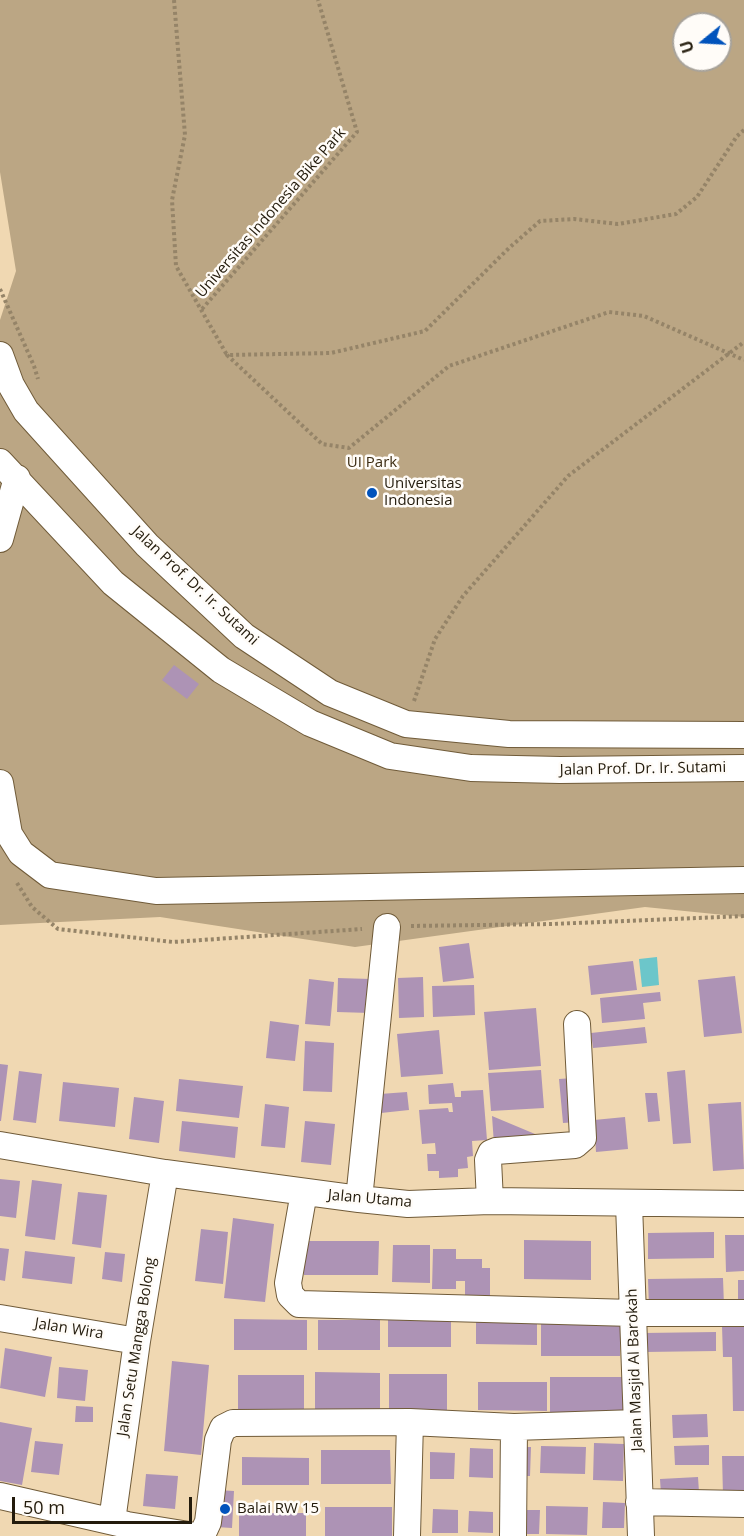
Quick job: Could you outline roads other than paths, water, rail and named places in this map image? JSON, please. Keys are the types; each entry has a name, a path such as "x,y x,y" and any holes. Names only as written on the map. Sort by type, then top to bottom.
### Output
{"street":[{"name":"Jalan Prof. Dr. Ir. Sutami","path":"1,361 26,411 147,545 244,636 330,693 406,724 509,734 744,735"},
{"name":"Jalan Prof. Dr. Ir. Sutami","path":"8,470 113,583 221,670 310,723 390,756 471,768 560,770 744,768"},
{"path":"0,539 8,470"},
{"path":"0,783 9,834 21,853 50,875 156,891 744,880"},
{"path":"359,1199 387,927"},
{"path":"490,1201 488,1160 491,1154 496,1151 575,1145 584,1138 577,1023"},
{"name":"Jalan Utama","path":"0,1145 165,1173 408,1204 490,1201 744,1204"},
{"name":"Jalan Setu Mangga Bolong","path":"124,1528 137,1341 165,1173"},
{"path":"304,1192 288,1283 290,1295 299,1304 633,1313 744,1312"},
{"name":"Jalan Masjid Al Barokah","path":"629,1204 641,1536"},
{"name":"Jalan Wira","path":"0,1318 137,1341"},
{"path":"0,1496 124,1528 200,1535 208,1522 218,1440 224,1428 233,1423 410,1422 514,1427 638,1423"},
{"path":"407,1536 410,1422"},
{"path":"513,1536 514,1427"},
{"path":"639,1502 744,1504"}],"water":[{"path":"657,957 659,985 642,987 639,959"}],"place":[{"name":"Universitas Indonesia","path":"372,493"},
{"name":"Balai RW 15","path":"225,1509"}],"park label":[{"name":"UI Park","path":"372,463"}]}
